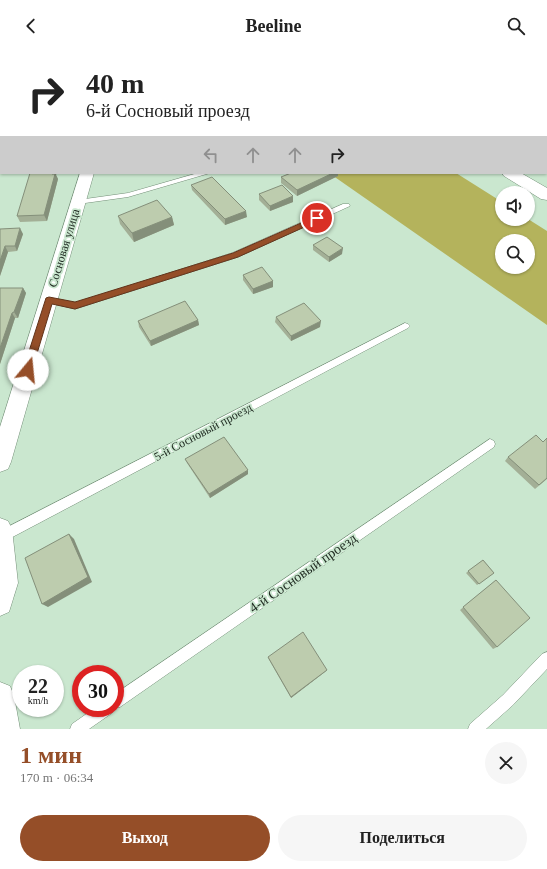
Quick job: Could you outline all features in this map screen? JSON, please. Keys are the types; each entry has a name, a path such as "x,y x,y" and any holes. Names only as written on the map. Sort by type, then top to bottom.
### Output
{"street":[{"name":"Сосновая улица","path":"0,462 5,426 49,300 87,174"},
{"path":"512,174 545,191"},
{"path":"0,533 6,583 0,603"},
{"path":"0,696 6,729"}],"lane":[{"path":"78,202 128,196 203,174"},
{"path":"49,300 75,306 228,257 346,206"},
{"name":"5-й Сосновый проезд","path":"0,533 405,326"},
{"name":"4-й Сосновый проезд","path":"124,696 490,444"},
{"path":"475,729 508,700 547,659"},
{"path":"76,729 94,717"}],"shaded area":[{"path":"330,174 458,174 495,198 495,226 535,226 535,223 547,231 547,325"}],"building":[{"path":"30,174 55,174 44,215 17,216"},
{"path":"288,174 331,174 297,190 281,177"},
{"path":"212,177 246,211 225,219 191,185"},
{"path":"282,185 293,196 270,206 259,194"},
{"path":"157,200 172,217 132,233 118,216"},
{"path":"20,228 15,246 5,246 0,261 0,229"},
{"path":"327,237 343,248 329,257 313,245"},
{"path":"262,267 273,281 253,289 243,275"},
{"path":"0,288 23,288 14,312 12,313 0,348"},
{"path":"185,301 198,320 150,341 138,321"},
{"path":"304,303 321,321 291,336 276,317"},
{"path":"536,435 543,442 547,438 547,478 539,485 508,457"},
{"path":"224,437 248,470 209,494 185,459"},
{"path":"69,534 88,577 42,604 25,558"},
{"path":"483,560 494,573 479,584 468,571"},
{"path":"496,580 530,618 497,647 463,607"},
{"path":"303,632 327,670 291,697 268,657"}],"route":[{"path":"28,370 49,300 75,306 235,255 317,218"}]}
